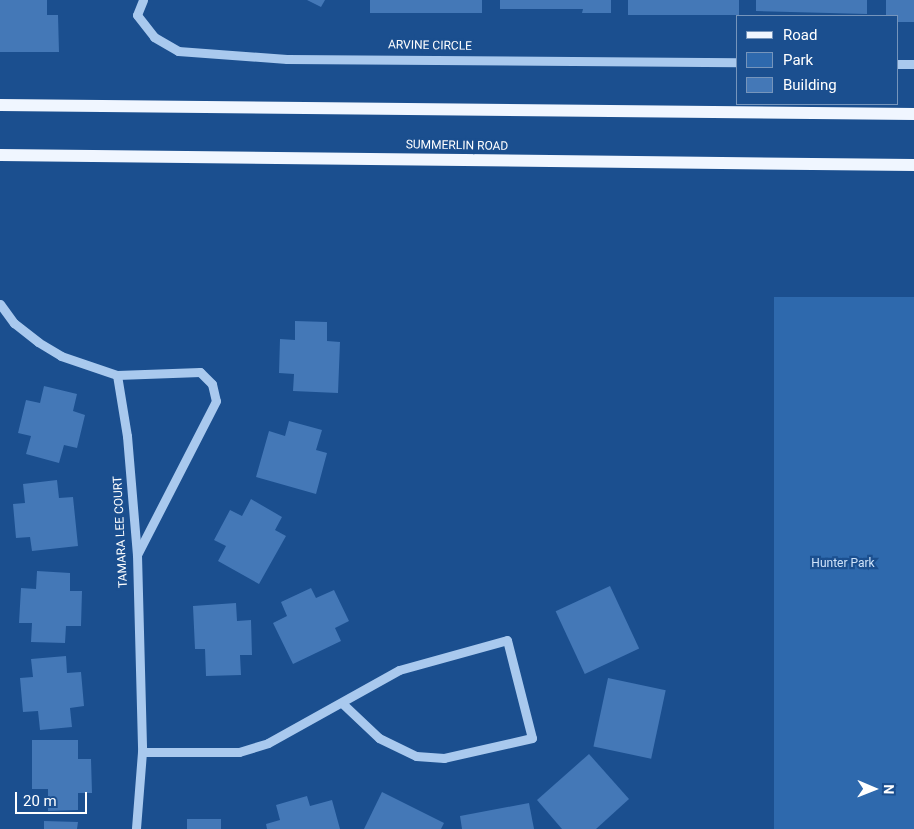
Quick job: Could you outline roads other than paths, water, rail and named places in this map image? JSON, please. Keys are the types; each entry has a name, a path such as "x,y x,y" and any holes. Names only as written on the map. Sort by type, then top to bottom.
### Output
{"main road":[{"path":"0,105 914,114"},
{"name":"SUMMERLIN ROAD","path":"0,155 914,165"}],"street":[{"name":"ARVINE CIRCLE","path":"143,0 137,15 154,37 178,51 236,56 736,62"},
{"path":"899,64 914,64"},
{"path":"0,304 14,322 38,342 61,356 117,375 200,372 212,384 216,401 137,555"},
{"name":"TAMARA LEE COURT","path":"117,375 127,436 137,555 142,752 136,829"},
{"path":"142,752 239,752 268,744 399,670 507,640 532,738 444,758 416,756 379,738 342,703"}],"park label":[{"name":"Hunter Park","path":"843,564"}]}
